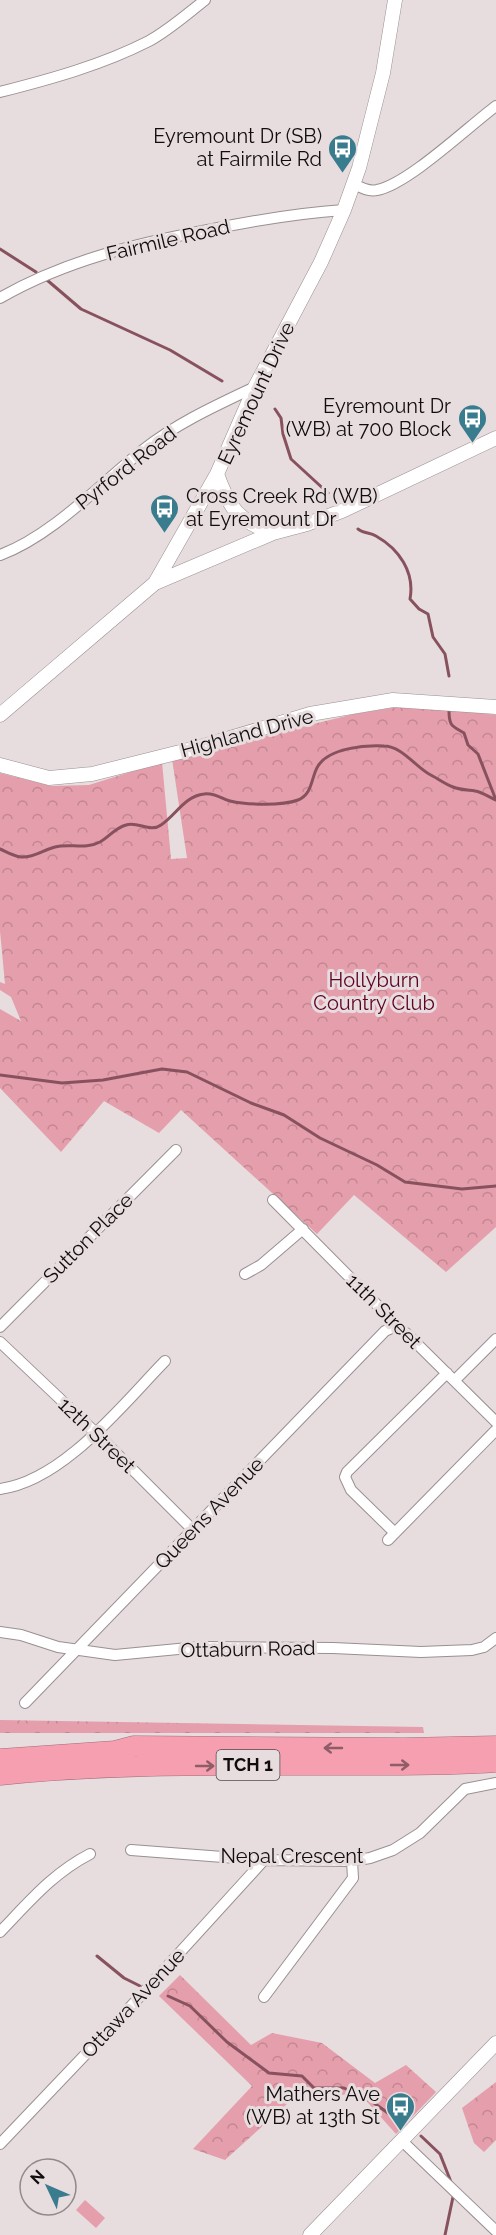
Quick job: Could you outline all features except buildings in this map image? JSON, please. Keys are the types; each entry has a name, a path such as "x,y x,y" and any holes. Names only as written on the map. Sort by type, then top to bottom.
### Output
{"highway":[{"path":"0,1745 134,1746"},
{"name":"TCH 1","path":"0,1759 115,1751 134,1746 424,1748 496,1746"},
{"name":"TCH 1","path":"0,1776 89,1768 496,1762"},
{"path":"0,1784 175,1766"}],"street":[{"path":"0,92 65,75 105,61 150,40 205,0"},
{"name":"Eyremount Drive","path":"273,533 260,529 237,514 225,496 217,474 255,387 321,262 354,184 383,73 395,0"},
{"path":"354,184 376,191 403,178 496,106"},
{"name":"Fairmile Road","path":"0,298 54,272 99,255 169,237 311,211 344,210"},
{"name":"Pyrford Road","path":"0,555 16,550 42,532 82,502 145,448 185,423 255,387"},
{"path":"0,716 155,583 273,533 342,511 496,438"},
{"path":"155,583 217,474"},
{"name":"Highland Drive","path":"0,765 49,778 92,774 201,747 310,714 393,700 496,707"},
{"name":"Sutton Place","path":"0,1327 176,1150"},
{"name":"11th Street","path":"273,1200 389,1317 394,1327 402,1329 496,1422"},
{"path":"245,1274 261,1265 303,1229"},
{"name":"Queens Avenue","path":"24,1703 78,1650 385,1331 394,1327"},
{"path":"496,1339 451,1376 347,1472 345,1477 351,1490 392,1537 496,1430"},
{"name":"12th Street","path":"0,1342 96,1433 193,1530"},
{"path":"0,1490 45,1475 96,1433 165,1361"},
{"name":"Ottaburn Road","path":"0,1632 21,1635 58,1647 115,1655 199,1647 333,1648 421,1652 472,1650 484,1647 496,1638"},
{"name":"Nepal Crescent","path":"131,1850 264,1860 352,1861 370,1858 393,1850 420,1833 465,1789 496,1784"},
{"path":"0,1932 54,1877 69,1865 90,1854"},
{"name":"Ottawa Avenue","path":"0,2144 122,2016 264,1860"},
{"path":"264,1996 353,1878 352,1861"},
{"path":"310,2235 496,2043"},
{"path":"401,2140 496,2231"}],"green space":[{"name":"Hollyburn Country Club","path":"416,704 496,715 496,1227 446,1272 354,1195 317,1234 181,1110 159,1133 104,1101 61,1152 0,1088 0,1009 21,1021 11,997 0,990 0,982 5,984 0,931 0,773 51,786 89,785 162,762 171,859 187,858 172,759 354,714"},
{"path":"0,1720 423,1727 424,1733 0,1733"},
{"path":"180,1975 251,2045 272,2033 322,2043 375,2083 406,2065 436,2092 396,2134 361,2095 298,2094 225,2160 193,2149 252,2086 159,1996"},
{"path":"496,2082 496,2140 484,2152 474,2143 462,2108"},
{"path":"85,2200 105,2218 96,2228 78,2212 78,2208"}],"waterway":[{"path":"0,249 36,272"},
{"path":"47,280 81,309 170,350 222,381"},
{"path":"275,409 281,418 283,434 291,459 328,493"},
{"path":"358,529 384,541 404,562 410,580 410,599 419,609 428,614 433,637 445,654 449,676"},
{"path":"449,711 451,723 464,733 468,745 478,754 496,800"},
{"path":"0,849 15,856 26,857 61,846 94,844 119,828 130,824 157,827 197,795 211,794 230,801 246,803 291,802 306,794 323,760 339,751 367,746 396,749 447,784 458,789 478,792 496,800"},
{"path":"0,1075 62,1083 103,1080 162,1069 187,1072 251,1103 284,1115 320,1138 377,1165 405,1182 462,1189 496,1186"},
{"path":"97,1956 124,1978 140,1986"},
{"path":"168,1996 190,2006 227,2042 269,2073 302,2076 314,2088 344,2088 374,2103 406,2126"},
{"path":"421,2136 440,2154 451,2182"},
{"path":"445,2235 453,2197"}],"place":[{"name":"Eyremount Dr (SB) at Fairmile Rd","path":"343,174"},
{"name":"Eyremount Dr (WB) at 700 Block","path":"472,444"},
{"name":"Cross Creek Rd (WB) at Eyremount Dr","path":"165,534"},
{"name":"Mathers Ave (WB) at 13th St","path":"401,2132"}]}
